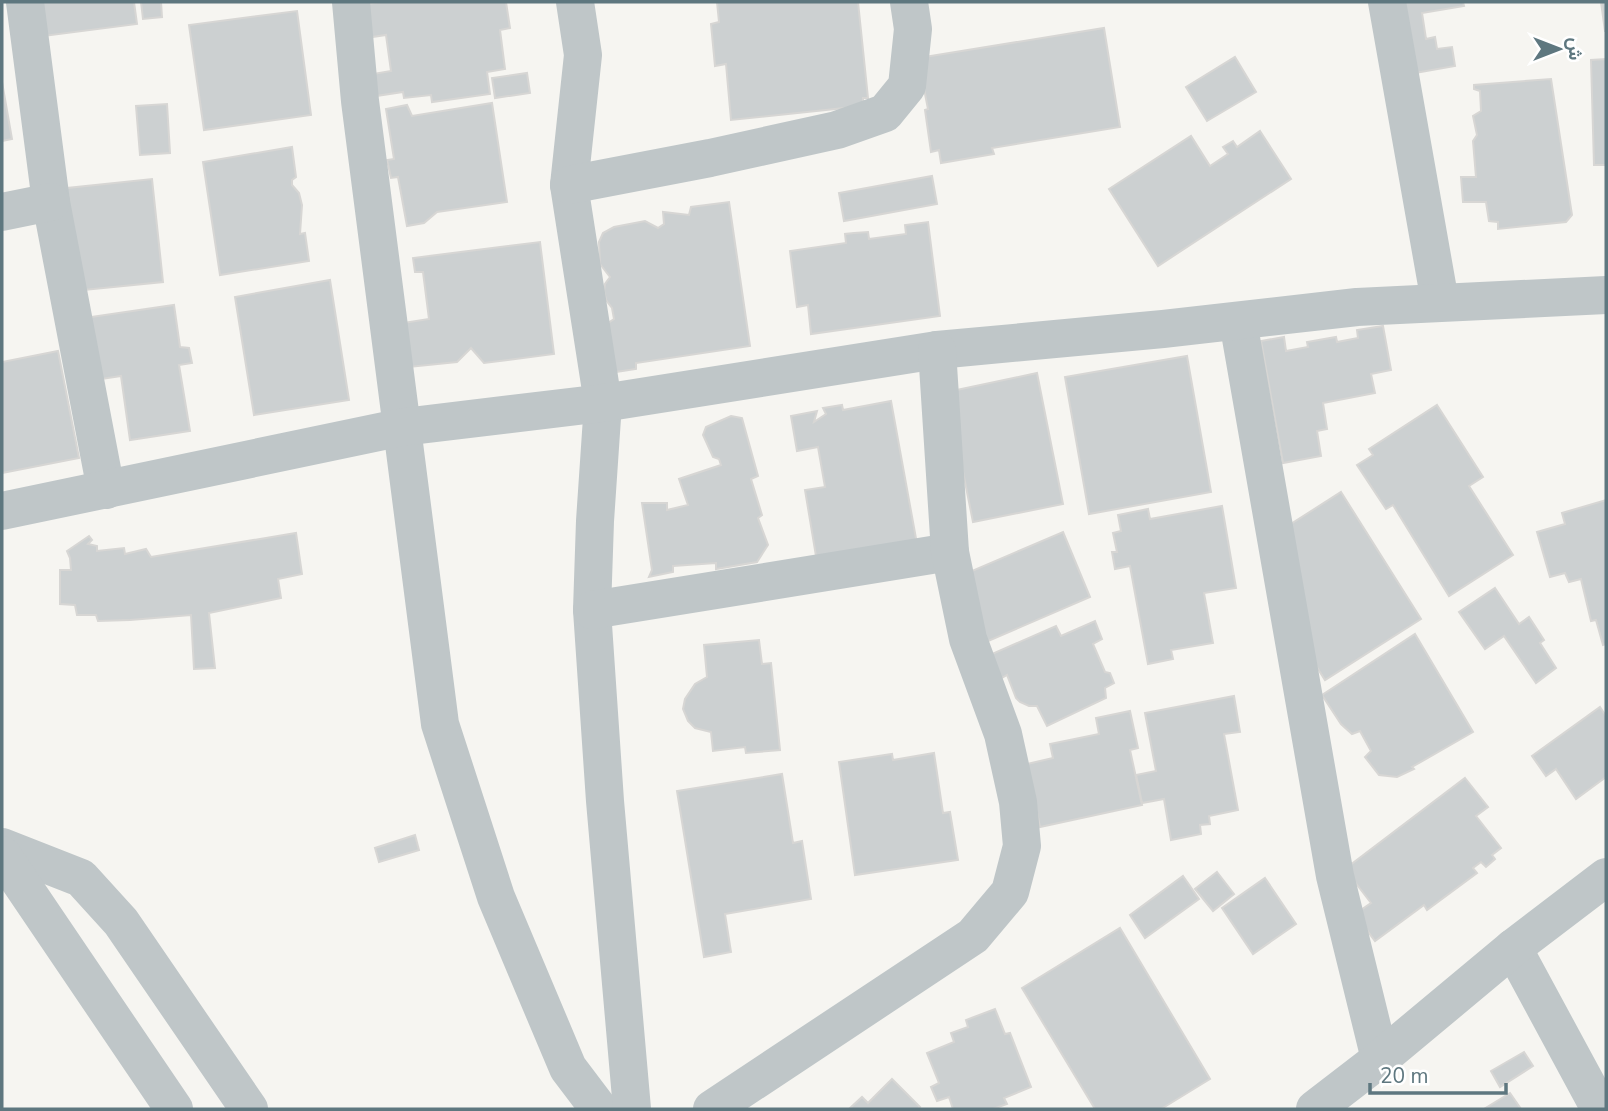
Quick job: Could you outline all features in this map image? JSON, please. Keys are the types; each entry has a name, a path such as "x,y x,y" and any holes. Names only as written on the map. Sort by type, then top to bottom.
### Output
{"street":[{"path":"25,2 51,202 106,490"},
{"path":"351,2 360,101 440,724 496,897 568,1068 599,1109"},
{"path":"575,2 583,55 569,185 603,403 592,610 605,801 632,1109"},
{"path":"569,185 837,130 885,113 907,86 913,29 909,2"},
{"path":"1387,2 1440,302"},
{"path":"2,212 51,202"},
{"path":"2,511 403,427 603,403 937,350 1163,330 1357,307 1606,295"},
{"path":"1238,321 1335,876 1380,1059"},
{"path":"712,1109 973,936 1010,892 1022,846 1018,802 1003,734 968,639 950,552 937,350"},
{"path":"592,610 950,552"},
{"path":"2,847 81,878 121,922 249,1109"},
{"path":"2,855 174,1109"},
{"path":"1315,1109 1380,1059 1513,948 1606,877"},
{"path":"1513,948 1600,1109"}],"building":[{"path":"39,2 134,2 137,24 44,36"},
{"path":"141,2 161,2 162,17 143,19"},
{"path":"506,2 510,28 500,30 505,69 487,72 490,94 432,102 431,95 404,98 403,92 376,96 373,74 391,71 386,35 372,37 366,4"},
{"path":"717,2 858,2 868,98 863,98 863,106 731,120 726,64 715,66 711,24 719,22"},
{"path":"1397,2 1463,2 1464,6 1422,13 1426,39 1435,37 1437,49 1452,47 1455,66 1409,74"},
{"path":"1601,2 1606,2 1606,31 1605,31"},
{"path":"297,11 311,115 204,130 189,25"},
{"path":"1104,28 1120,127 992,148 994,154 941,163 939,150 931,152 925,110 928,109 918,58"},
{"path":"1235,57 1256,92 1207,121 1186,87"},
{"path":"1606,59 1606,165 1594,165 1591,60"},
{"path":"527,73 530,93 495,98 492,78"},
{"path":"1551,79 1572,215 1566,222 1498,229 1498,222 1489,221 1486,202 1463,202 1461,177 1476,177 1473,141 1477,135 1473,116 1481,111 1480,91 1474,89 1474,85"},
{"path":"2,82 12,139 2,141"},
{"path":"492,103 507,202 437,212 424,223 407,226 398,177 391,178 387,160 394,159 386,109 407,105 412,116"},
{"path":"167,104 170,153 140,155 136,106"},
{"path":"1260,131 1291,179 1158,266 1109,189 1191,136 1210,166 1228,154 1223,147 1233,141 1237,147"},
{"path":"292,147 296,177 292,180 292,185 299,193 302,205 300,234 305,233 309,261 220,275 203,162"},
{"path":"932,176 937,204 844,221 839,193"},
{"path":"152,179 163,282 74,291 58,189"},
{"path":"729,202 750,346 636,363 636,369 609,373 602,327 614,319 604,291 610,277 600,264 599,242 603,233 614,227 645,221 658,228 664,224 663,212 689,215 691,207"},
{"path":"928,222 940,316 811,334 808,305 797,307 790,251 846,243 845,234 868,232 869,239 906,234 905,225"},
{"path":"540,242 554,354 484,363 471,348 457,362 409,367 403,323 429,319 423,272 415,272 413,258"},
{"path":"330,280 349,400 254,415 235,297"},
{"path":"174,305 180,347 189,348 192,363 179,365 190,431 130,440 121,376 102,379 84,318"},
{"path":"1383,326 1391,370 1371,374 1375,393 1323,403 1327,429 1317,431 1321,456 1283,463 1261,341 1284,337 1286,351 1308,347 1307,342 1336,337 1337,342 1358,338 1357,330"},
{"path":"58,351 79,458 2,473 2,362"},
{"path":"1187,356 1211,492 1089,514 1065,377"},
{"path":"1037,373 1063,504 973,522 947,392"},
{"path":"891,401 917,544 817,562 805,490 825,487 818,447 797,451 791,416 817,411 814,422 826,414 823,408 842,405 843,410"},
{"path":"1437,405 1483,477 1469,486 1513,555 1449,596 1393,505 1386,509 1357,465 1373,455 1369,449"},
{"path":"731,416 742,418 758,476 751,479 762,515 758,518 768,545 757,562 716,569 716,563 673,566 673,572 649,577 652,570 642,503 667,503 667,510 688,505 679,479 721,465 719,459 713,457 703,435 706,427"},
{"path":"1341,492 1421,619 1325,680 1306,650 1283,529"},
{"path":"1606,500 1606,644 1603,645 1596,620 1591,621 1581,579 1569,582 1565,573 1550,577 1537,532 1565,524 1562,513"},
{"path":"1222,506 1236,588 1204,593 1213,643 1171,650 1173,659 1148,664 1130,566 1115,569 1112,552 1117,552 1113,533 1121,531 1118,515 1148,509 1150,519"},
{"path":"1063,532 1090,597 986,642 958,577"},
{"path":"296,533 302,574 278,579 281,598 209,613 215,668 194,669 191,615 98,621 96,615 77,615 75,605 60,604 60,570 71,570 67,551 89,536 92,540 88,544 97,546 97,551 124,548 125,554 146,549 151,557"},
{"path":"1495,588 1519,624 1529,617 1544,640 1540,643 1556,668 1536,683 1504,636 1485,649 1459,612"},
{"path":"1095,621 1102,639 1093,644 1105,672 1110,673 1114,683 1105,688 1106,698 1047,726 1037,706 1029,706 1016,698 1007,675 1000,679 992,654 1056,626 1061,636"},
{"path":"1415,634 1473,732 1397,777 1379,775 1365,757 1371,751 1360,731 1352,734 1341,724 1322,695"},
{"path":"759,640 762,664 771,663 780,750 746,753 745,747 713,751 711,732 695,728 688,721 683,709 685,699 695,684 707,677 704,645"},
{"path":"1234,696 1240,732 1224,734 1238,810 1209,816 1210,824 1200,825 1201,834 1171,840 1164,799 1142,803 1136,775 1156,771 1145,713"},
{"path":"1600,707 1606,716 1606,777 1576,799 1556,769 1546,776 1532,756"},
{"path":"1130,711 1138,748 1130,750 1142,805 1040,827 1027,764 1053,758 1050,744 1099,734 1096,718"},
{"path":"934,753 943,813 950,812 958,860 855,875 839,762 892,754 893,760"},
{"path":"782,774 793,843 802,841 811,899 725,914 731,952 704,957 677,791"},
{"path":"1465,778 1488,807 1476,816 1501,848 1492,855 1495,859 1486,867 1481,862 1473,868 1477,873 1427,910 1424,905 1375,941 1355,914 1371,903 1345,869"},
{"path":"415,835 419,850 379,862 375,848"},
{"path":"1217,872 1234,894 1213,911 1195,889"},
{"path":"1183,876 1199,899 1145,938 1130,915"},
{"path":"1265,878 1296,924 1253,954 1222,908"},
{"path":"1120,928 1210,1079 1161,1109 1095,1109 1022,988"},
{"path":"995,1009 1005,1034 1010,1033 1031,1087 1004,1098 1007,1104 993,1109 953,1109 949,1097 937,1101 931,1087 939,1083 927,1053 954,1042 951,1033 968,1027 966,1020"},
{"path":"1524,1052 1533,1066 1500,1087 1491,1071"},
{"path":"892,1079 920,1107 918,1109 849,1109 862,1097 868,1103"},
{"path":"1510,1093 1521,1109 1484,1109"}]}
